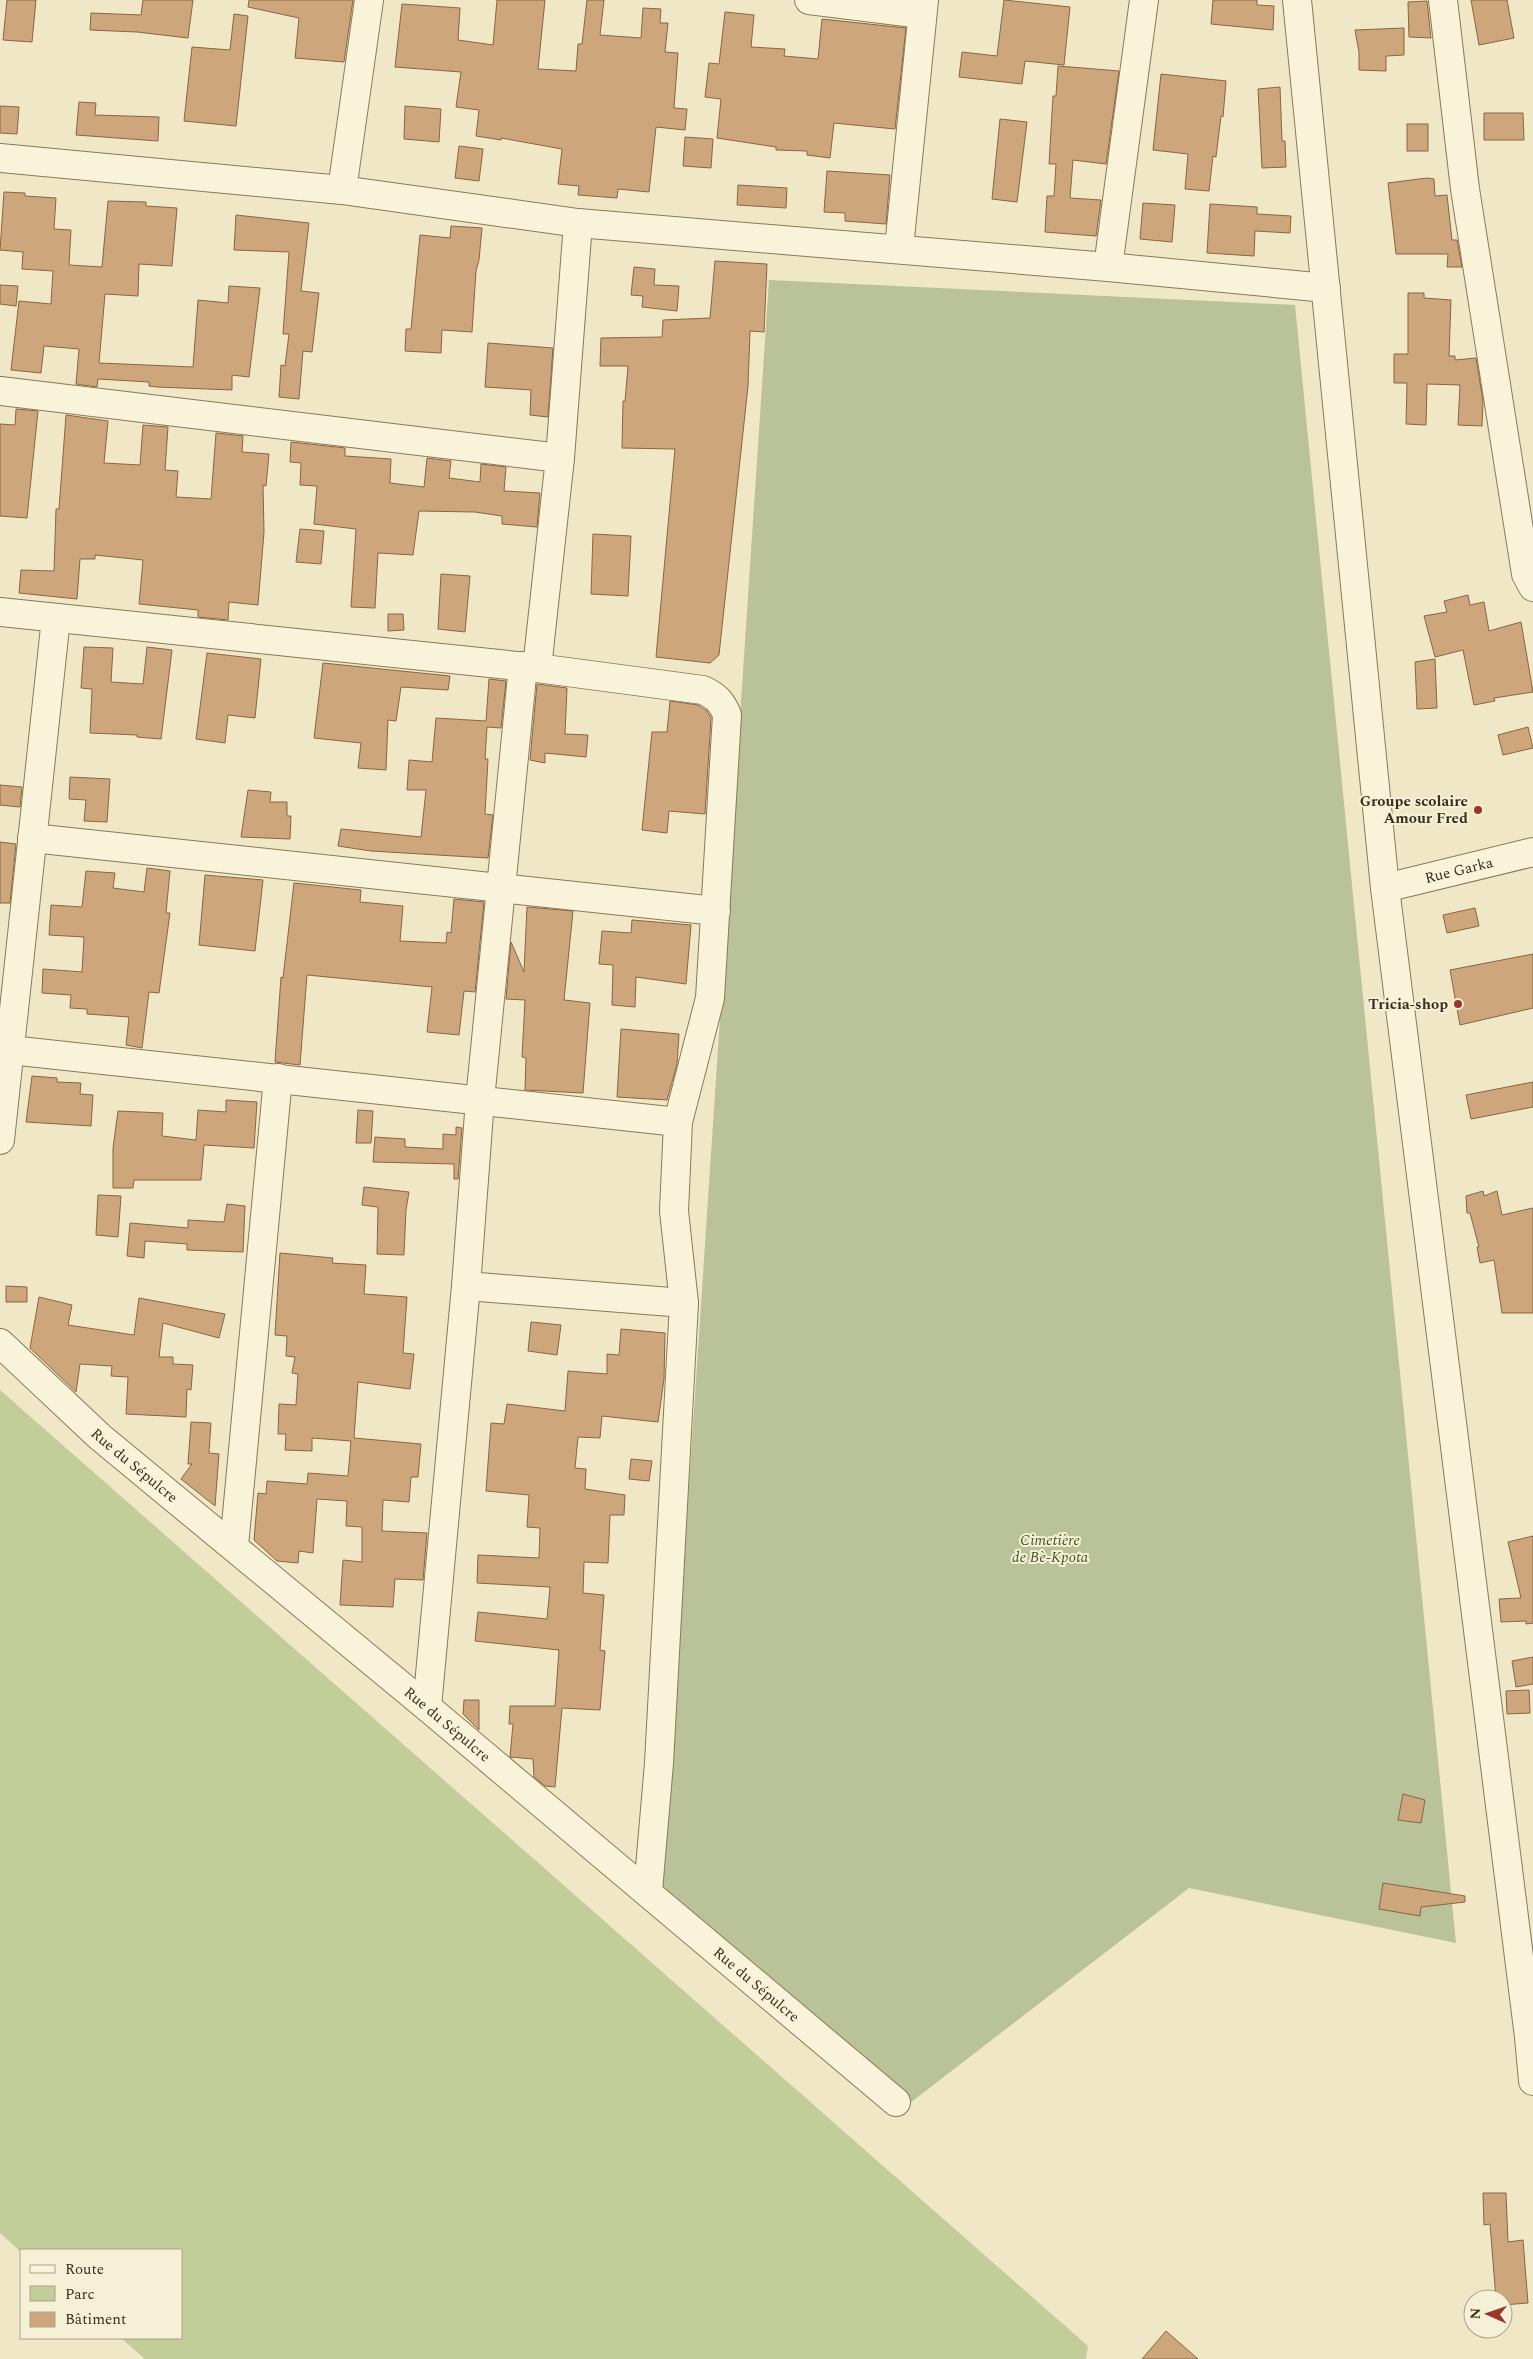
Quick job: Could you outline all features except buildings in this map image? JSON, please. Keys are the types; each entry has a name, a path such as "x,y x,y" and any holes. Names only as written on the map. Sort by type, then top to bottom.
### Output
{"street":[{"path":"342,190 369,0"},
{"path":"809,0 923,7 899,248"},
{"path":"1108,267 1144,0"},
{"path":"1297,0 1385,888 1531,2037 1533,2081"},
{"path":"1444,0 1471,230 1526,574 1533,587"},
{"path":"0,158 342,190 578,223 899,248 1326,288"},
{"path":"427,1707 466,1286 480,1100 502,888 530,667 560,458 578,223"},
{"path":"0,392 560,458"},
{"path":"0,612 530,667 703,690 715,695 723,704 727,715 710,998 678,1122 674,1211 684,1303 659,1753 648,1891"},
{"path":"0,1140 56,618"},
{"path":"32,838 716,911"},
{"name":"Rue Garka","path":"1385,888 1533,852"},
{"path":"10,1050 678,1122"},
{"path":"234,1546 278,1078"},
{"path":"466,1286 684,1303"},
{"name":"Rue du Sépulcre","path":"0,1343 100,1438 234,1546 648,1891 896,2102"}],"green space":[{"name":"Cimetière de Bè-Kpota","path":"769,280 1295,305 1456,1943 1189,1888 906,2106 662,1892"},
{"path":"0,1390 1088,2346 1086,2359 145,2359 122,2339 182,2339 182,2249 20,2249 20,2251 0,2233"}],"place":[{"name":"Groupe scolaire Amour Fred","path":"1478,810"},
{"name":"Tricia-shop","path":"1458,1004"}]}
